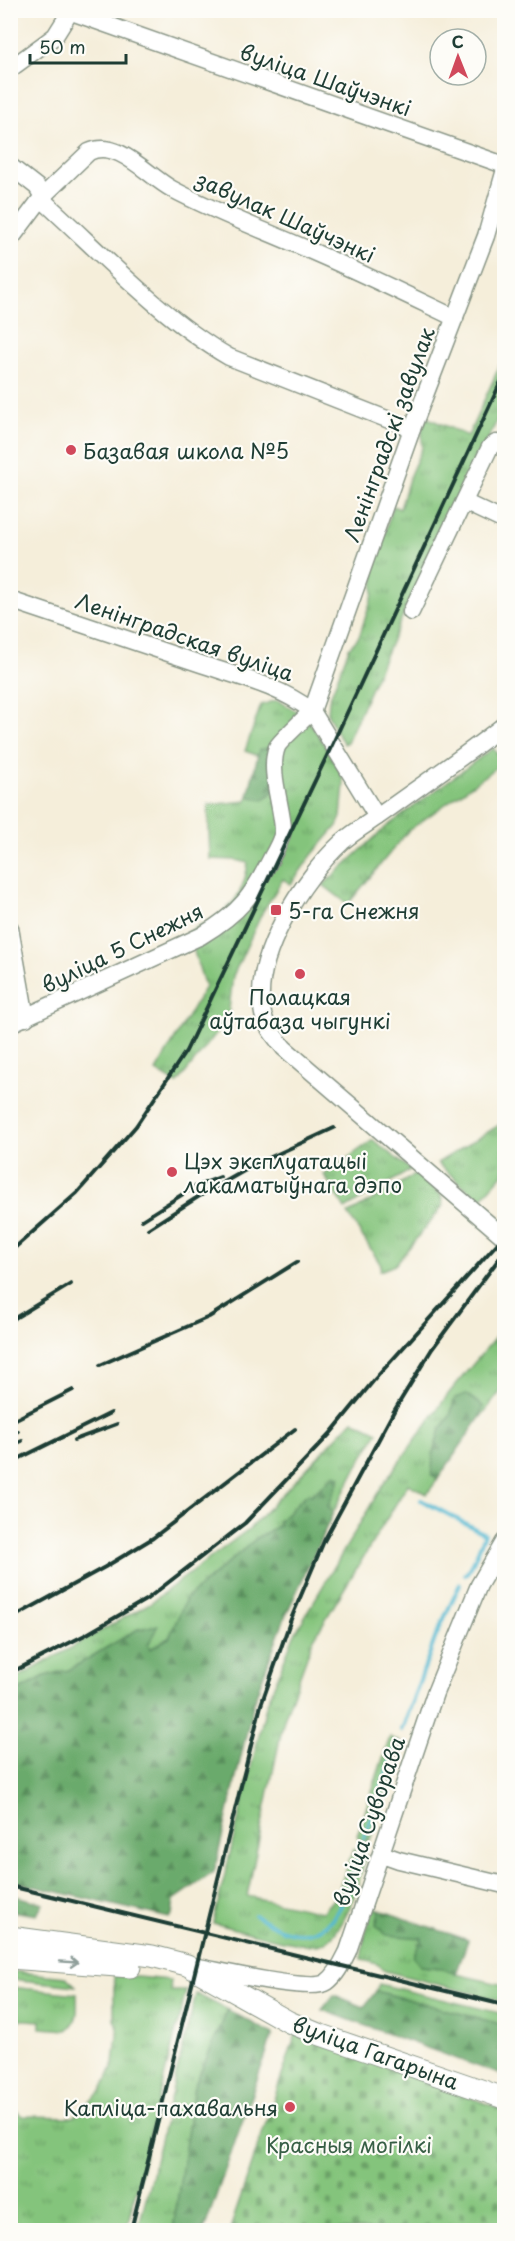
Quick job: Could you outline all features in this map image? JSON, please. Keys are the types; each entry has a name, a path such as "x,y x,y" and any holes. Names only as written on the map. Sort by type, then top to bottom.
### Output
{"main road":[{"name":"вуліца Гагарына","path":"10,1937 152,1956 187,1965 289,2022 504,2098"},
{"path":"10,1959 157,1968 187,1965"}],"street":[{"path":"10,69 55,36 68,11"},
{"name":"вуліца Шаўчэнкі","path":"68,11 504,165"},
{"name":"завулак Шаўчэнкі","path":"43,196 89,152 103,147 115,150 170,188 216,211 319,254 455,318"},
{"path":"10,166 37,187 47,204 201,341 229,357 412,429"},
{"name":"Ленінградскі завулак","path":"312,711 412,429 486,236 504,173"},
{"path":"10,240 43,196"},
{"path":"411,612 490,447 496,443 504,444"},
{"path":"464,502 502,520"},
{"name":"Ленінградская вуліца","path":"10,600 287,695 312,711 377,817"},
{"name":"вуліца 5 Снежня","path":"18,1021 201,936 227,920 247,901 282,836 275,771 276,747 312,711"},
{"path":"504,725 343,842 312,876 287,916 267,957 262,975 260,998 263,1016 270,1031 284,1048 504,1238"},
{"path":"10,928 18,1021"},
{"name":"вуліца Суворава","path":"187,1965 308,1986 326,1983 341,1965 382,1854 435,1692 479,1585 504,1542"},
{"path":"382,1854 504,1885"}],"green space":[{"path":"504,356 504,406 404,613 347,742 344,744 328,714 329,700 349,648 359,637 373,594 374,569 393,506 400,509 410,475 422,448 422,429 426,417 468,436"},
{"path":"277,700 298,712 312,725 341,772 344,784 341,817 337,826 291,884 283,879 263,911 233,976 228,1018 177,1084 156,1071 205,987 188,932 220,914 235,899 245,878 248,863 210,859 208,805 247,801 248,796 263,799 259,756 245,751 261,705"},
{"path":"267,748 273,755 274,791 263,800 248,796 259,750"},
{"path":"493,748 504,762 408,831 348,904 323,885 386,827"},
{"path":"504,1122 504,1173 480,1200 437,1163"},
{"path":"373,1140 411,1170 345,1209 324,1175"},
{"path":"416,1174 442,1196 443,1206 395,1265 380,1271 381,1265 348,1214"},
{"path":"504,1327 504,1366 502,1370 504,1387 479,1419 482,1406 455,1398 450,1416 440,1429 432,1475 438,1479 427,1494 408,1484 313,1640 284,1719 247,1896 322,1912 337,1895 353,1850 359,1850 366,1856 345,1918 330,1939 321,1944 312,1945 285,1941 213,1923 266,1706 294,1635 382,1486 449,1393"},
{"path":"466,1394 483,1406 479,1419 438,1479 432,1475 433,1453 440,1429 450,1416 455,1398"},
{"path":"353,1420 378,1432 333,1513 328,1506 340,1477 312,1495 307,1494 279,1521 280,1525 258,1537 186,1599 169,1638 150,1649 138,1629 69,1670 45,1676 11,1695 11,1680 150,1603 250,1528"},
{"path":"335,1474 340,1477 328,1506 333,1513 285,1617 254,1701 214,1872 174,1900 172,1915 169,1918 11,1881 11,1695 45,1676 69,1670 138,1629 158,1625 148,1645 150,1649 169,1638 186,1599 258,1537 280,1525 279,1521 307,1494 312,1495"},
{"path":"390,1737 400,1742 401,1747 370,1840 365,1842 359,1840 357,1836"},
{"path":"11,1895 43,1903 37,1915 11,1911"},
{"path":"374,1908 380,1910 376,1925 422,1937 421,1966 442,1968 456,1974 504,1985 504,2001 385,1971 379,1965 361,1959 365,1933"},
{"path":"380,1910 468,1940 456,1974 442,1968 421,1966 413,1957 422,1938 386,1935 376,1925"},
{"path":"11,1971 66,1977 76,1986 11,1979"},
{"path":"114,1975 170,1980 171,1991 186,1991 126,2230 12,2230 10,2227 10,2106 22,2116 74,2117 102,2090 114,2063 118,2027 114,2020"},
{"path":"379,1984 504,2014 504,2025 376,1991"},
{"path":"11,1987 77,1994 77,2014 74,2022 67,2030 41,2028 41,2021 11,2019"},
{"path":"376,1991 504,2025 504,2076 322,2010 334,1995 364,2007"},
{"path":"196,1994 228,2010 194,2087 173,2230 138,2230"},
{"path":"228,2010 273,2034 204,2230 173,2230 194,2087"},
{"name":"Красныя могілкі","path":"296,2034 504,2110 504,2230 230,2229"}],"waterway":[{"path":"421,1500 485,1534 471,1567 465,1575"},
{"path":"402,1730 436,1636 460,1584"},
{"path":"364,1838 397,1744"},
{"path":"255,1915 283,1930 301,1933 316,1931 327,1924 337,1913 350,1884 359,1854"}],"railway":[{"path":"10,1252 77,1193 136,1126 186,1051 333,743 504,375"},
{"path":"148,1229 258,1163 334,1128"},
{"path":"142,1220 194,1187 220,1177"},
{"path":"10,1673 87,1634 147,1599 245,1523 330,1434 375,1379 504,1236"},
{"path":"131,2230 261,1705 291,1619 324,1541 394,1411 432,1349 504,1252"},
{"path":"100,1365 209,1317 297,1262"},
{"path":"10,1321 71,1284"},
{"path":"10,1422 73,1390"},
{"path":"10,1463 111,1413"},
{"path":"74,1440 117,1424"},
{"path":"10,1619 153,1538 295,1429"},
{"path":"10,1435 18,1431"},
{"path":"10,1446 22,1441"},
{"path":"10,1886 504,2005"}],"place":[{"name":"Базавая школа №5","path":"71,450"},
{"name":"5-га Снежня","path":"276,910"},
{"name":"Полацкая аўтабаза чыгункі","path":"300,974"},
{"name":"Цэх эксплуатацыі лакаматыўнага дэпо","path":"172,1172"},
{"name":"Капліца-пахавальня","path":"290,2107"}]}
